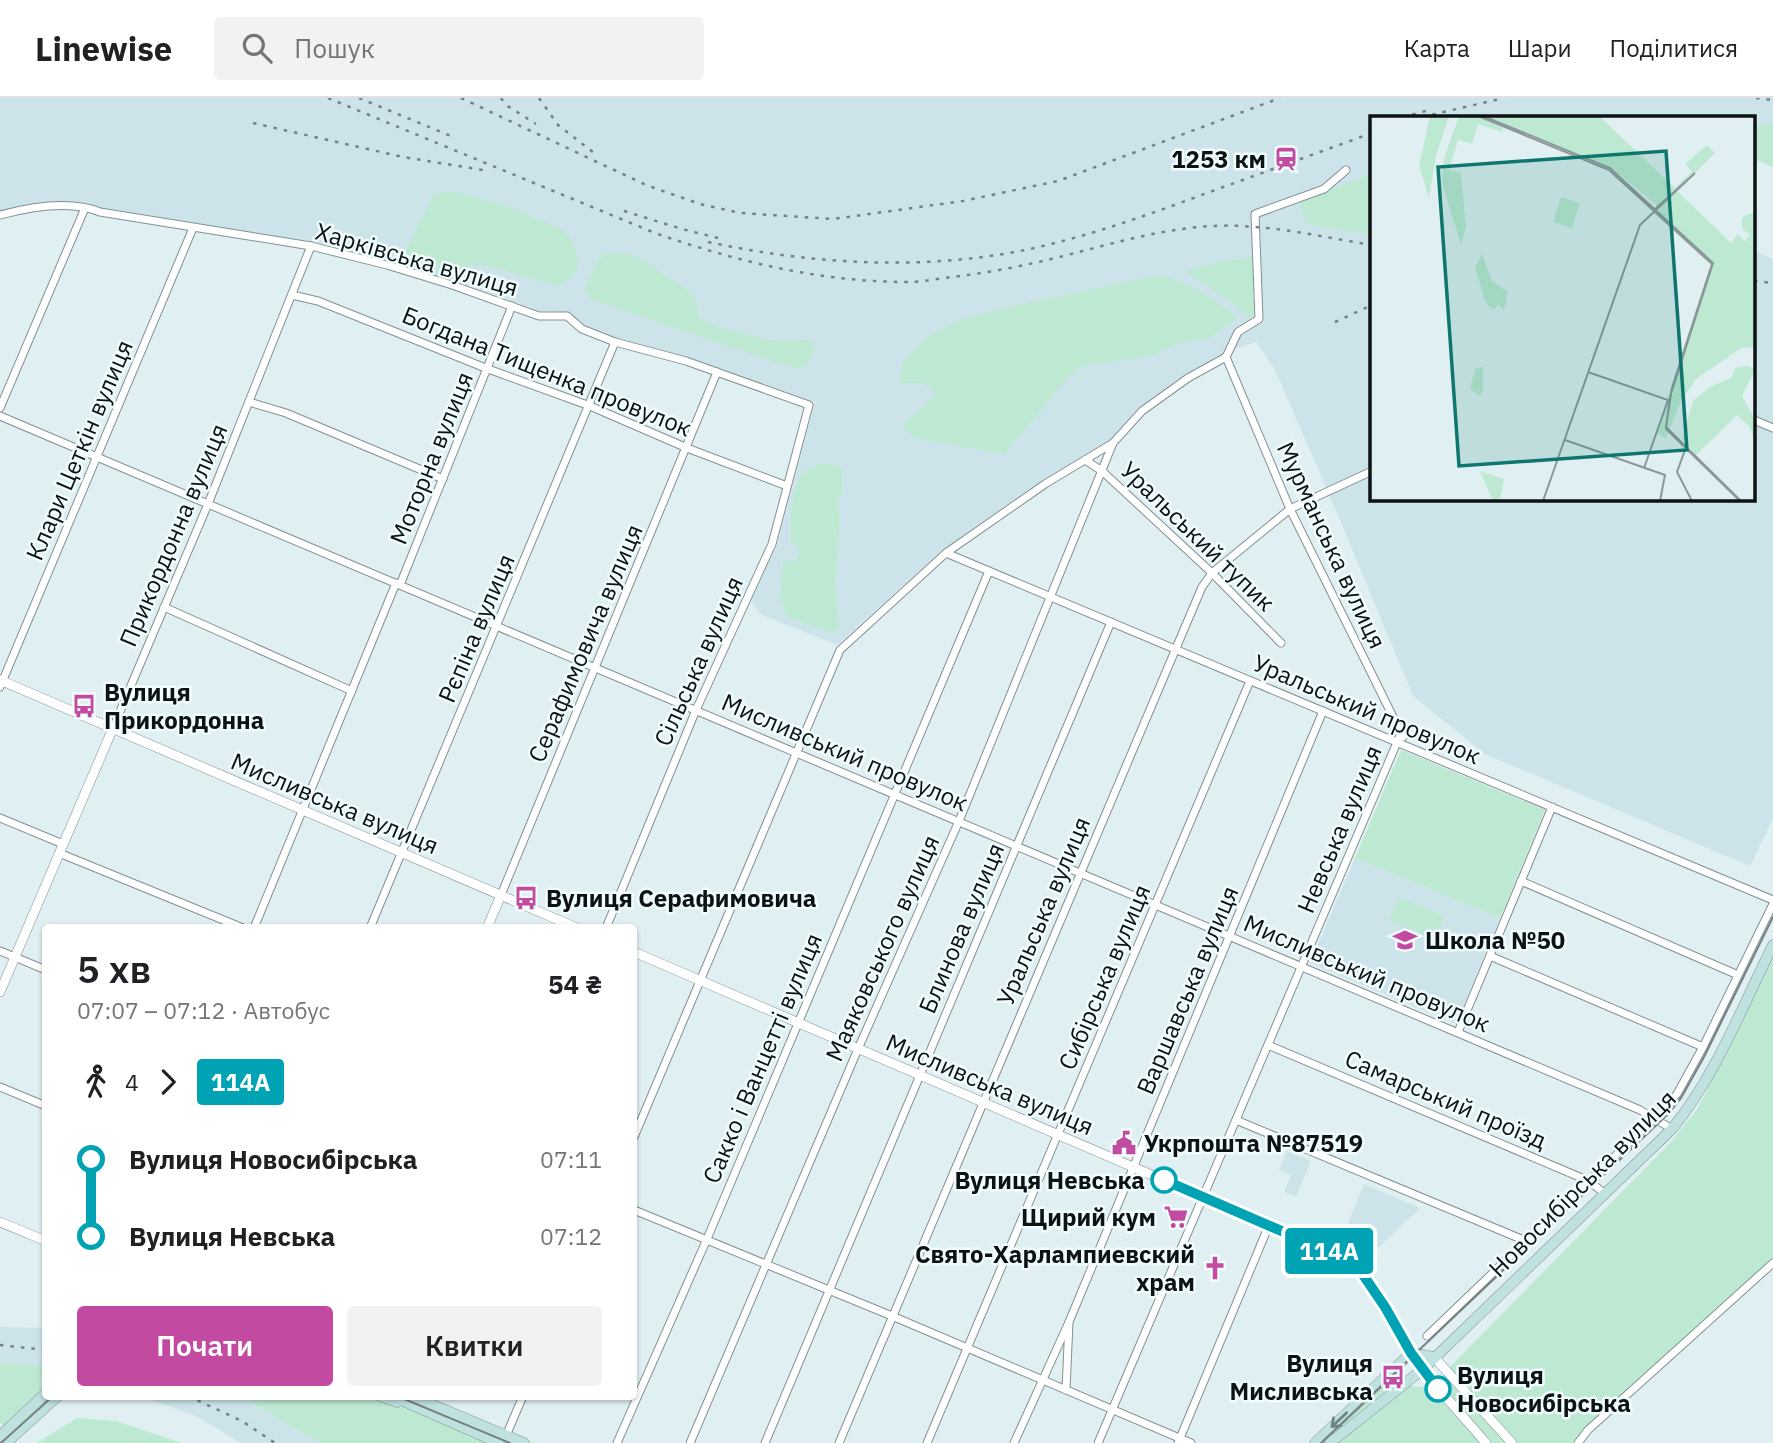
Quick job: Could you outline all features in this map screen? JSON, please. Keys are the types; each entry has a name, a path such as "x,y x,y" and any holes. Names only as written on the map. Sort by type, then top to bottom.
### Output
{"main road":[{"name":"Новосибірська вулиця","path":"1330,1443 1423,1369 1672,1129 1692,1105 1706,1080 1773,945"},
{"path":"1315,1443 1411,1353 1434,1357"},
{"path":"3,1437 42,1397"},
{"path":"1364,1397 1373,1409"},
{"path":"3,1437 53,1400"},
{"path":"391,1400 503,1439 524,1443"},
{"path":"400,1400 424,1412"},
{"path":"420,1400 503,1439"}],"street":[{"path":"1226,357 1238,332 1259,319 1255,214 1324,189 1346,170"},
{"name":"Харківська вулиця","path":"0,215 36,208 85,208 311,246 426,277 540,316 567,316 582,329 615,342 686,361 809,405"},
{"path":"0,408 85,208"},
{"name":"Клари Цеткін вулиця","path":"1,683 192,228"},
{"name":"Прикордонна вулиця","path":"0,992 208,504 311,246"},
{"name":"Богдана Тищенка провулок","path":"292,295 318,301 488,369 590,406 687,448 787,486"},
{"name":"Моторна вулиця","path":"256,924 443,480 512,306"},
{"name":"Рєпіна вулиця","path":"372,924 615,342"},
{"name":"Маяковського вулиця","path":"690,1443 959,821 1113,443 1142,411 1188,378 1226,357"},
{"name":"Мурманська вулиця","path":"1226,357 1290,509 1408,747"},
{"name":"Серафимовича вулиця","path":"489,924 717,372"},
{"path":"249,402 286,413 443,480"},
{"name":"Сільська вулиця","path":"608,924 696,710 772,544 809,405"},
{"name":"Мисливський провулок","path":"0,416 1458,1032 1655,1118 1672,1129"},
{"path":"1756,421 1773,428"},
{"path":"637,1130 840,650 946,553 1045,484 1113,443"},
{"name":"Уральський тупик","path":"1085,460 1102,471 1212,573 1281,643"},
{"name":"Уральська вулиця","path":"838,1443 1202,587 1212,573 1290,509 1370,472"},
{"name":"Уральський провулок","path":"946,553 1773,902"},
{"name":"Сакко і Ванцетті вулиця","path":"637,1398 707,1239 989,571"},
{"path":"164,607 352,691"},
{"name":"Блинова вулиця","path":"765,1443 1111,622"},
{"name":"Сибірська вулиця","path":"928,1443 1250,681"},
{"name":"Мисливська вулиця","path":"1,683 113,728 568,924"},
{"name":"Варшавська вулиця","path":"1014,1443 1069,1322 1323,711"},
{"name":"Невська вулиця","path":"1098,1443 1401,733"},
{"path":"1458,1032 1552,807"},
{"path":"0,818 61,848 234,924"},
{"path":"1521,881 1738,975"},
{"name":"Новосибірська вулиця","path":"1427,1336 1655,1118 1676,1094 1703,1047 1773,902"},
{"path":"0,951 42,968"},
{"name":"Мисливська вулиця","path":"637,953 1355,1263 1432,1382 1486,1443"},
{"path":"1490,957 1703,1047"},
{"name":"Самарський проїзд","path":"1268,1045 1589,1181 1605,1194"},
{"path":"0,1087 42,1104"},
{"path":"1236,1120 1526,1241"},
{"path":"637,1211 892,1316 1179,1441 1191,1443"},
{"path":"0,1222 42,1239"},
{"path":"1179,1441 1269,1225"},
{"path":"1578,1443 1588,1430 1773,1263"},
{"name":"Варшавська вулиця","path":"1066,1390 1069,1322"},
{"path":"1434,1357 1512,1443"},
{"path":"1413,1377 1432,1382"},
{"path":"503,1439 521,1400"},
{"name":"Сакко і Ванцетті вулиця","path":"617,1443 636,1400"}],"shaded area":[{"path":"0,98 1773,98 1773,167 1756,160 1756,116 1370,116 1370,500 1756,500 1756,252 1773,259 1773,819 1750,866 1485,754 1413,696 1274,368 1256,342 1229,351 1185,374 1138,408 1110,440 1042,480 942,550 837,645 760,614 751,600 777,545 815,402 687,357 617,338 584,325 568,312 540,311 453,280 312,242 101,208 86,203 35,203 0,210"},
{"name":"Школа №50","path":"1355,858 1500,918 1456,1024 1310,963"},
{"path":"1287,1151 1311,1161 1296,1197 1284,1192 1291,1175 1279,1169"},
{"path":"1364,1184 1420,1208 1372,1254 1341,1241"},
{"path":"0,1327 42,1328 42,1366 0,1363"},
{"path":"152,1400 248,1400 319,1443 241,1443 200,1418"}],"green space":[{"path":"1756,123 1773,125 1773,167 1756,160"},
{"path":"1370,175 1370,235 1313,225 1305,220 1300,201"},
{"path":"451,191 510,207 565,231 576,248 578,264 573,276 559,286 482,264 449,269 414,263 406,250 434,194"},
{"path":"605,252 628,254 646,262 695,296 698,317 717,327 773,341 809,339 815,347 812,358 805,366 797,369 592,300 585,289"},
{"path":"1253,257 1254,314 1250,319 1230,301 1185,271 1223,261"},
{"path":"1160,275 1201,292 1238,318 1209,338 1176,344 1154,355 1079,367 1004,454 914,438 902,425 935,396 933,390 923,383 899,383 904,360 927,337 960,320"},
{"path":"821,463 842,467 842,490 837,503 840,518 835,581 836,632 788,617 780,598 783,562 794,561 799,554 797,545 791,542 795,490 803,473"},
{"path":"1401,750 1545,810 1500,918 1355,858"},
{"path":"1399,897 1444,916 1434,939 1389,920"},
{"path":"1773,958 1773,1263 1578,1443 1315,1443 1395,1364 1411,1386 1438,1389 1446,1371 1671,1142 1698,1108"},
{"path":"0,1363 42,1366 42,1393 6,1426 0,1423"},
{"path":"248,1400 429,1400 534,1443 319,1443"},
{"path":"77,1418 116,1421 182,1443 37,1443"}],"tram line":[{"path":"1321,1443 1668,1114 1681,1098 1704,1057 1773,917"},
{"path":"1,1443 49,1400"},
{"path":"407,1400 510,1443"}],"railway":[{"path":"328,98 655,233 717,253 812,274 876,281 924,281 1024,265 1157,233 1199,227 1242,226 1286,230 1370,245"},
{"path":"359,98 451,136"},
{"path":"461,98 646,185 700,204 740,213 833,219 963,201 1058,181 1280,98"},
{"path":"501,98 506,105 536,124"},
{"path":"539,98 558,125 598,156"},
{"path":"1426,116 1504,98"},
{"path":"1756,98 1773,100"},
{"path":"1406,116 1430,110"},
{"path":"253,123 403,157 489,171"},
{"path":"708,242 826,260 906,262 986,257 1048,245 1117,225 1370,134"},
{"path":"624,211 718,238"},
{"path":"1756,281 1773,283"},
{"path":"1335,322 1370,306"},
{"path":"0,1345 42,1350"},
{"path":"197,1400 242,1421 275,1443"}],"bus line":[{"name":"114А","path":"1164,1180 1355,1263 1385,1307 1411,1353 1438,1389"}],"place":[{"name":"1253 км","path":"1286,159"},
{"name":"Вулиця Прикордонна","path":"84,706"},
{"name":"Вулиця Серафимовича","path":"526,898"},
{"name":"Школа №50","path":"1405,940"},
{"name":"Укрпошта №87519","path":"1124,1143"},
{"name":"Вулиця Невська","path":"1164,1180"},
{"name":"Щирий кум","path":"1176,1217"},
{"name":"Свято-Харлампиевский храм","path":"1215,1268"},
{"name":"Вулиця Мисливська","path":"1393,1377"},
{"name":"Вулиця Новосибірська","path":"1438,1389"}]}
